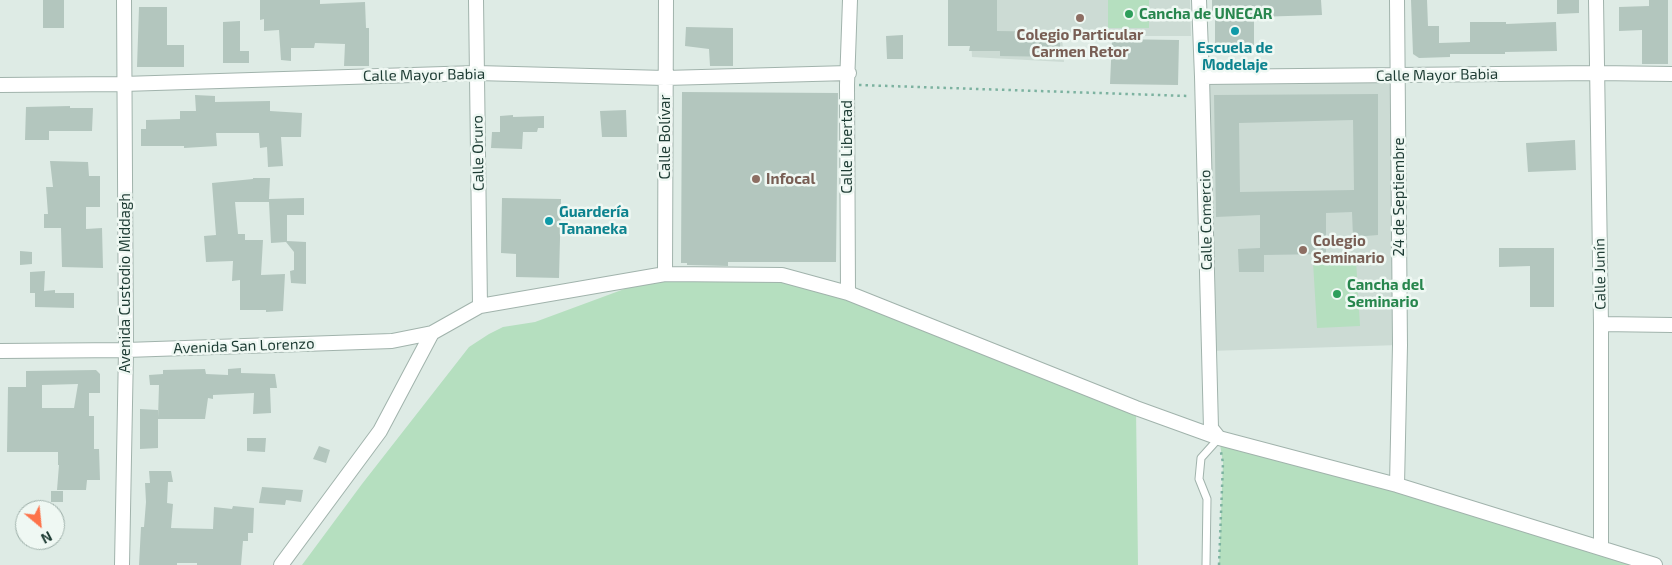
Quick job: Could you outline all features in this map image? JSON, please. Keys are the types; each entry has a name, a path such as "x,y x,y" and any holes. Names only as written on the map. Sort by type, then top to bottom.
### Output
{"street":[{"name":"Avenida Custodio Middagh","path":"122,565 126,350 124,0"},
{"name":"Calle Oruro","path":"476,0 480,306"},
{"name":"Calle Bolívar","path":"665,274 666,0"},
{"name":"Calle Libertad","path":"848,294 850,0"},
{"name":"Calle Comercio","path":"1199,0 1211,428 1219,438"},
{"name":"24 de Septiembre","path":"1397,0 1400,345 1397,485"},
{"name":"Calle Junín","path":"1596,0 1601,324 1601,547"},
{"name":"Calle Mayor Babia","path":"0,86 476,73 665,78 848,79"},
{"name":"Calle Mayor Babia","path":"1202,77 1672,74"},
{"name":"Avenida San Lorenzo","path":"0,351 126,350 392,341 432,333 480,306 665,274 782,275 848,294 1136,408 1219,438 1397,485 1654,565"},
{"path":"1601,324 1672,325"},
{"path":"281,565 380,431 432,333"}],"lane":[{"path":"1206,565 1207,499 1199,478 1200,458 1219,438"}],"path":[{"path":"848,79 1202,96"},
{"path":"1219,565 1223,463"}],"shaded area":[{"name":"Colegio Particular Carmen Retor","path":"969,0 1190,0 1191,36 1062,36 1064,62 972,57"},
{"name":"Colegio Seminario","path":"1398,76 1400,345 1209,351 1202,77"}],"green space":[{"name":"Cancha de UNECAR","path":"1108,0 1149,0 1149,28 1108,28"},
{"name":"Cancha del Seminario","path":"1356,260 1360,326 1317,328 1313,262"},
{"path":"665,274 782,275 1136,408 1138,565 302,565 362,484 469,347 503,327 535,322"},
{"path":"1219,438 1655,565 1219,565 1223,463"}],"building":[{"path":"43,0 64,0 64,28 43,28"},
{"path":"260,0 320,0 320,4 365,2 366,28 369,28 369,66 344,66 345,44 315,43 314,48 291,48 291,61 281,60 279,30 264,31 264,19 260,20"},
{"path":"948,0 997,0 997,31 1060,32 1060,57 1000,56 1000,51 969,51 970,46 948,46"},
{"path":"1212,0 1321,0 1322,15 1254,17 1254,45 1215,45 1215,17 1212,18"},
{"path":"1411,0 1427,0 1428,26 1439,26 1439,43 1470,42 1470,22 1506,22 1506,24 1556,22 1557,51 1505,52 1505,54 1450,54 1450,57 1419,58 1413,54"},
{"path":"1557,0 1579,0 1579,13 1557,14"},
{"path":"1649,0 1668,0 1668,64 1642,64 1642,30 1619,31 1619,7 1649,6"},
{"path":"139,7 167,7 167,45 184,45 184,67 137,67"},
{"path":"240,21 240,51 249,51 249,63 223,63 223,22"},
{"path":"686,27 733,28 733,66 710,66 709,49 685,46"},
{"path":"903,35 903,59 887,59 886,36"},
{"path":"1112,39 1179,40 1178,85 1110,84"},
{"name":"Infocal","path":"682,92 838,93 836,262 728,262 728,266 687,265 687,263 681,263"},
{"path":"1378,94 1378,235 1353,237 1352,212 1326,213 1326,254 1264,255 1264,272 1239,272 1238,249 1260,248 1260,215 1216,217 1214,95","holes":["1353,120 1354,190 1240,192 1239,123"]},
{"path":"195,95 215,96 215,102 270,101 270,111 302,113 301,137 281,137 283,166 268,167 267,147 260,148 259,133 216,133 217,146 184,148 184,146 141,146 141,129 146,129 146,120 180,119 180,111 196,111"},
{"path":"70,106 70,108 93,108 92,131 49,131 49,140 25,140 26,107"},
{"path":"626,110 627,137 602,137 600,111"},
{"path":"513,115 513,117 544,116 544,128 538,128 537,132 523,132 522,149 491,148 492,132 500,132 500,116"},
{"path":"1575,140 1576,170 1528,172 1526,143"},
{"path":"50,161 88,162 89,176 100,176 100,207 86,207 86,229 102,228 103,268 62,267 61,228 44,228 44,214 48,214 46,187 53,187"},
{"path":"270,178 269,199 304,198 304,215 287,215 287,241 306,242 306,284 291,283 290,271 294,270 294,252 286,242 271,243 269,202 235,202 238,234 245,234 245,240 263,240 261,275 285,274 283,311 240,310 240,280 232,281 233,261 206,262 204,236 216,235 212,183"},
{"name":"Guardería Tananeka","path":"502,198 561,199 559,278 516,277 516,254 501,253"},
{"path":"1499,248 1554,248 1554,307 1530,307 1530,266 1499,267"},
{"path":"20,251 32,252 32,264 20,265"},
{"path":"45,271 44,291 55,290 55,293 74,293 74,308 35,307 35,293 30,293 30,272"},
{"path":"241,368 241,373 275,374 277,388 270,388 271,413 253,414 254,393 213,395 213,399 208,398 205,419 158,419 158,448 140,449 140,409 158,410 158,418 159,385 150,385 149,375 163,374 163,370 205,369 206,374 228,375 228,369"},
{"path":"96,370 100,374 100,393 89,393 89,416 94,416 94,449 99,449 100,480 87,480 86,490 57,490 58,452 7,452 8,387 26,387 26,371","holes":["78,384 74,408 42,408 42,385"]},
{"path":"247,438 266,438 265,452 247,451"},
{"path":"319,446 330,450 326,463 313,459"},
{"path":"149,471 171,471 173,482 168,482 167,503 173,504 171,528 213,529 214,507 232,509 233,506 254,508 253,533 248,533 248,541 243,541 241,565 177,563 177,565 139,565 141,527 144,527 146,502 145,483 150,483"},
{"path":"262,487 303,490 301,502 286,500 285,505 259,503"},
{"path":"51,491 63,491 63,500 51,500"}],"place":[{"name":"Cancha de UNECAR","path":"1129,14"},
{"name":"Colegio Particular Carmen Retor","path":"1080,18"},
{"name":"Escuela de Modelaje","path":"1235,31"},
{"name":"Infocal","path":"756,179"},
{"name":"Guardería Tananeka","path":"549,221"},
{"name":"Colegio Seminario","path":"1303,250"},
{"name":"Cancha del Seminario","path":"1337,294"}]}
